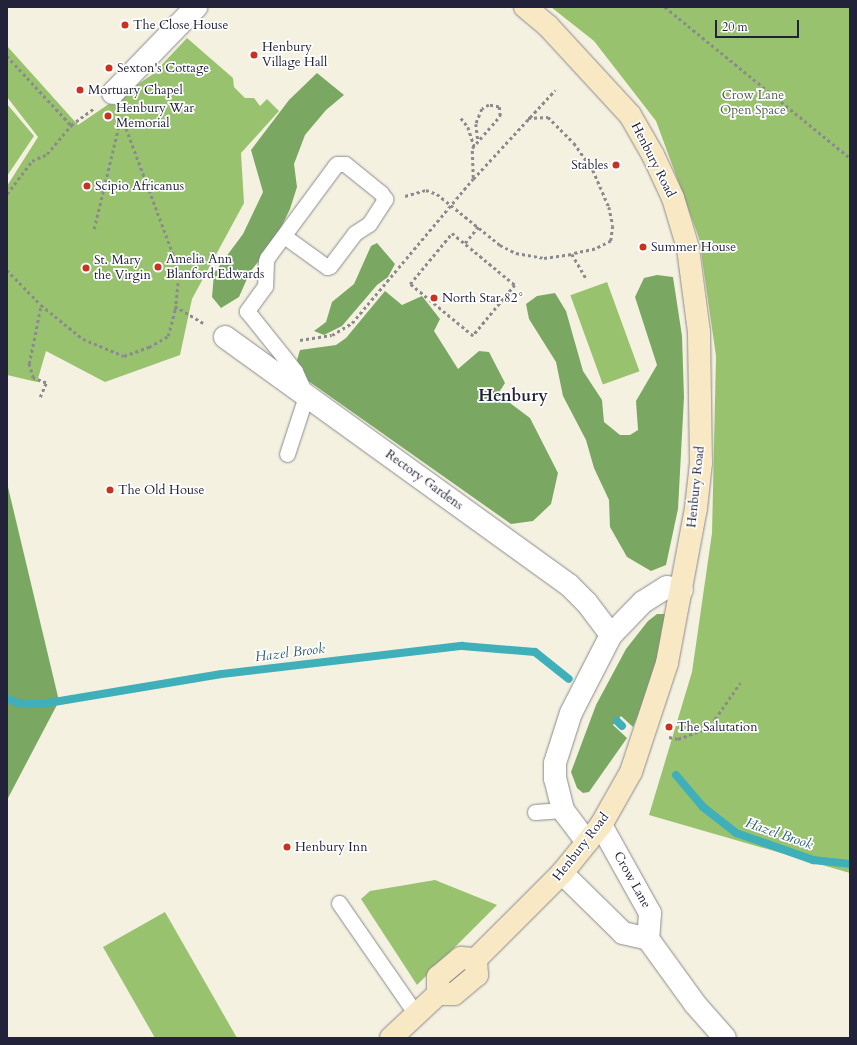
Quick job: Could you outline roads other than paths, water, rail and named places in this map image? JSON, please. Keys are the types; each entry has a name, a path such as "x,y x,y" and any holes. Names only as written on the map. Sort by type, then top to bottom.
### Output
{"main road":[{"name":"Henbury Road","path":"391,1038 438,994 438,977 461,958 476,958 562,873 601,825 630,772 645,734 667,663 682,590 696,508 702,409 699,332 688,248 673,198 653,154 630,115 559,37 525,7"}],"street":[{"path":"113,93 191,9"},
{"name":"Rectory Gardens","path":"225,337 569,585 587,603 611,635"},
{"path":"587,842 563,810 558,797 555,763 571,713 611,635 643,602 667,587 682,590"},
{"name":"Crow Lane","path":"601,825 650,913 648,939"},
{"path":"562,873 623,933 648,939 695,1004 725,1038"}],"lane":[{"path":"284,236 327,267 330,266 355,233 369,224 385,199 381,193 345,164 338,164 284,236 266,261 266,286 248,311 295,371 306,396 287,454"},
{"path":"535,812 563,810"},
{"path":"339,903 416,1014"}],"waterway":[{"name":"Hazel Brook","path":"7,699 19,703 42,704 222,674 462,646 535,652 569,679"},
{"name":"Hazel Brook","path":"617,721 622,726"},
{"name":"Hazel Brook","path":"676,775 703,807 736,833 813,860 850,864"}],"place":[{"name":"The Close House","path":"125,25"},
{"name":"Henbury Village Hall","path":"254,55"},
{"name":"Sexton's Cottage","path":"109,68"},
{"name":"Mortuary Chapel","path":"80,90"},
{"name":"Henbury War Memorial","path":"108,116"},
{"name":"Stables","path":"616,165"},
{"name":"Scipio Africanus","path":"87,186"},
{"name":"Summer House","path":"643,247"},
{"name":"Amelia Ann Blanford Edwards","path":"158,267"},
{"name":"St. Mary the Virgin","path":"86,268"},
{"name":"North Star 82°","path":"434,298"},
{"name":"The Old House","path":"110,490"},
{"name":"The Salutation","path":"669,727"},
{"name":"Henbury Inn","path":"287,847"}],"district":[{"name":"Henbury","path":"513,396"}],"park label":[{"name":"Crow Lane Open Space","path":"753,104"}]}
